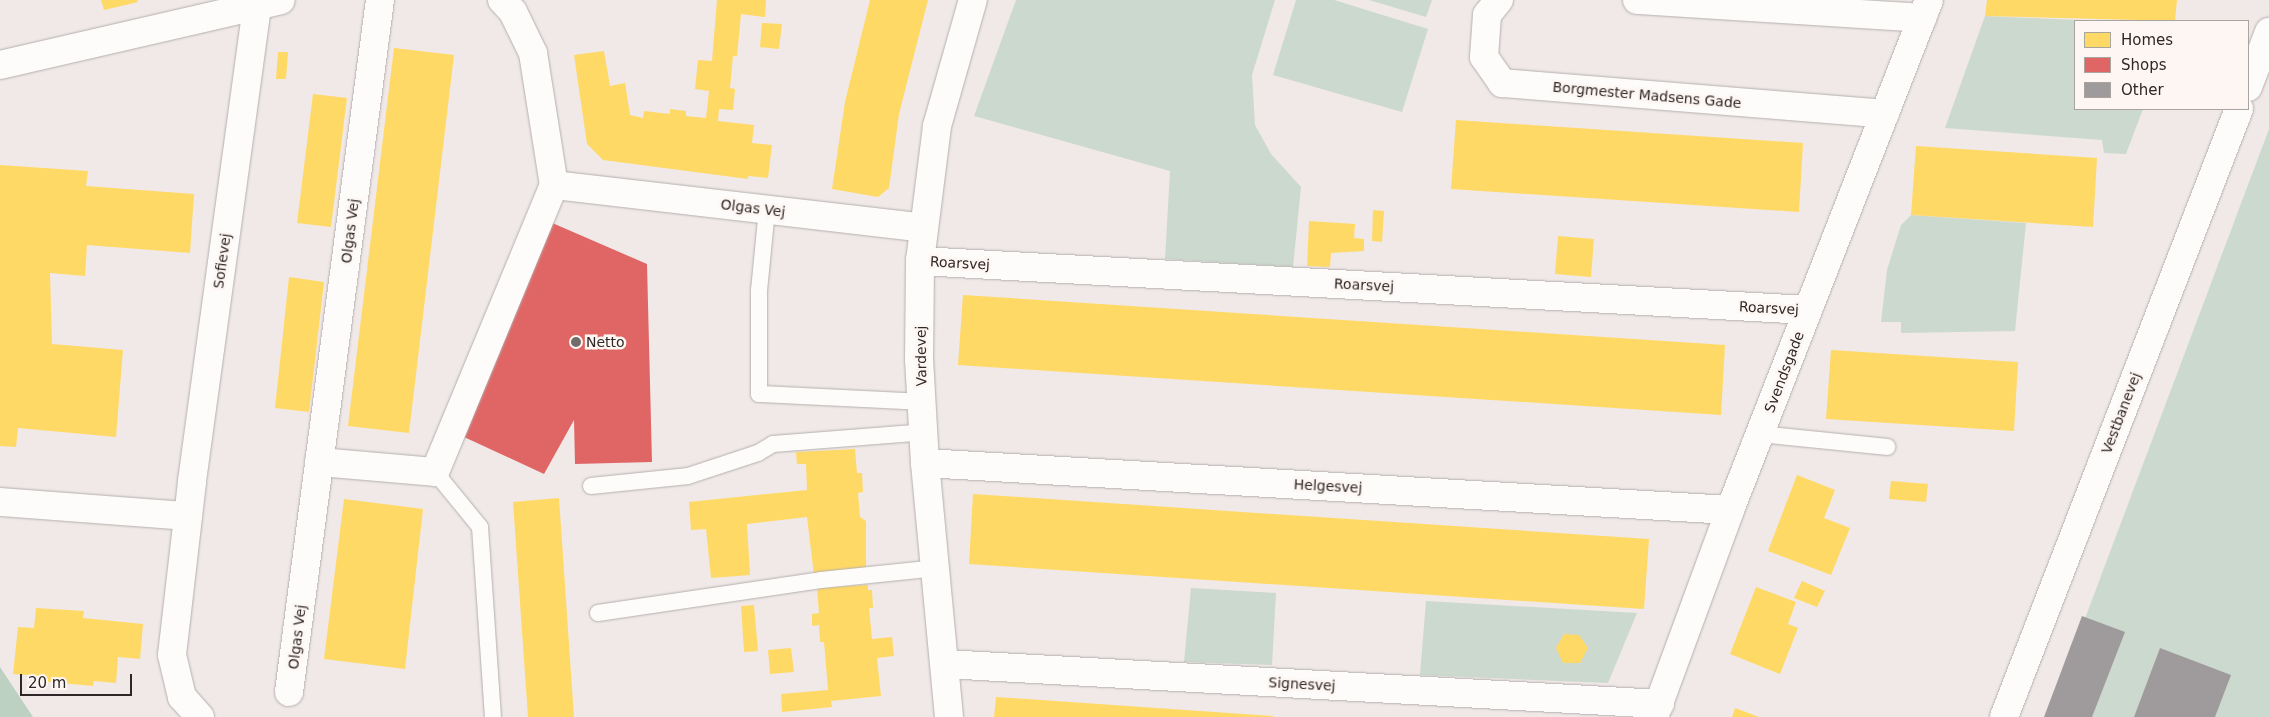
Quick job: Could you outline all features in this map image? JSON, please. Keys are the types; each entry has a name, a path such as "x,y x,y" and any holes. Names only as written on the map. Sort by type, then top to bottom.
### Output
{"street":[{"name":"Olgas Vej","path":"289,692 380,0"},
{"path":"320,462 435,472 554,185 533,53 513,12 502,0"},
{"name":"Vardevej","path":"949,717 937,568 925,463 920,261 937,126 973,0"},
{"name":"Borgmester Madsens Gade","path":"1499,0 1487,15 1484,57 1502,83 1885,114"},
{"path":"1637,0 1925,9"},
{"path":"0,65 269,3"},
{"name":"Sofievej","path":"200,717 182,697 172,655 187,516 269,3"},
{"name":"Svendsgade","path":"1657,710 1730,510 1925,9"},
{"path":"2249,84 2269,32"},
{"name":"Vestbanevej","path":"2004,717 2239,110"},
{"name":"Olgas Vej","path":"554,185 923,228"},
{"name":"Roarsvej","path":"920,261 1808,310"},
{"name":"Helgesvej","path":"925,463 1730,510"},
{"path":"0,502 187,516"},
{"name":"Signesvej","path":"945,664 1657,710"}],"lane":[{"path":"767,209 759,290 759,394 922,402"},
{"path":"591,486 688,476 758,453 773,444 924,432"},
{"path":"1760,434 1887,447"},
{"path":"435,472 480,527 493,717"},
{"path":"598,613 822,580 937,568"}],"shaded area":[{"path":"1016,0 1275,0 1252,75 1255,125 1271,154 1301,187 1293,267 1165,259 1170,171 974,116"},
{"path":"1296,0 1334,0 1428,29 1402,112 1273,75"},
{"path":"1369,0 1432,0 1426,17"},
{"path":"1985,16 2076,20 2074,20 2074,110 2143,110 2126,154 2104,153 2102,140 1945,128"},
{"path":"2269,129 2269,717 2048,717"},
{"path":"1911,215 2026,223 2015,331 1901,333 1901,322 1881,322 1887,270 1901,225"},
{"path":"1191,588 1276,593 1272,665 1184,662"},
{"path":"1426,601 1637,613 1608,683 1420,675"}],"green space":[{"path":"0,667 33,717 0,717"}],"building: Homes":[{"path":"101,0 137,0 138,2 104,10"},
{"path":"717,0 766,0 765,17 741,14 737,56 733,56 730,88 735,89 733,110 719,109 718,121 754,125 752,143 772,145 768,178 748,176 748,179 603,160 587,144 574,55 604,51 610,86 625,83 630,115 643,118 644,111 670,114 670,109 686,111 686,116 706,118 709,91 695,89 698,60 712,61"},
{"path":"870,0 928,0 899,114 889,188 878,197 832,189 845,102"},
{"path":"1987,0 2177,0 2175,20 1985,16"},
{"path":"762,23 782,24 779,49 760,47"},
{"path":"394,48 454,55 409,433 348,426"},
{"path":"278,52 288,52 286,79 276,79"},
{"path":"313,94 347,98 331,227 297,223"},
{"path":"1456,120 1803,143 1799,212 1451,189"},
{"path":"1916,146 2097,158 2093,227 1911,215"},
{"path":"0,165 88,171 86,186 194,194 190,253 87,245 85,276 50,273 52,344 123,350 116,437 18,428 16,447 0,446"},
{"path":"1373,210 1384,211 1382,242 1372,241"},
{"path":"1309,221 1355,224 1354,238 1364,239 1364,251 1331,253 1330,267 1307,266"},
{"path":"1558,236 1594,239 1591,277 1555,274"},
{"path":"289,277 324,282 309,412 275,408"},
{"path":"963,295 1725,345 1721,415 958,365"},
{"path":"1831,350 2018,362 2014,431 1826,419"},
{"path":"855,449 857,473 862,473 863,492 858,493 860,517 866,521 866,571 814,575 807,517 747,524 750,575 711,578 706,529 691,530 689,502 807,490 806,464 797,464 796,452"},
{"path":"1797,475 1835,490 1824,518 1850,528 1831,575 1768,551"},
{"path":"1891,481 1928,484 1926,502 1889,499"},
{"path":"973,494 1649,539 1644,609 969,564"},
{"path":"559,498 574,717 528,717 513,502"},
{"path":"344,499 423,509 405,669 324,659"},
{"path":"1802,581 1825,591 1817,607 1794,598"},
{"path":"868,585 868,590 872,590 873,608 869,608 872,639 892,637 894,656 877,658 881,696 831,701 832,707 782,712 781,694 828,690 824,642 820,642 819,625 812,626 812,614 819,613 817,588"},
{"path":"1756,587 1796,602 1788,624 1798,628 1780,674 1730,654"},
{"path":"754,605 758,651 744,652 741,606"},
{"path":"36,608 84,611 83,618 143,624 140,659 118,657 116,683 94,681 93,686 39,681 40,676 13,674 18,627 34,628"},
{"path":"1564,634 1579,635 1588,648 1580,663 1563,663 1556,648"},
{"path":"791,648 794,672 770,674 768,650"},
{"path":"996,697 1273,716 1273,717 994,717"},
{"path":"1735,708 1759,717 1732,717"}],"building: Shops":[{"name":"Netto","path":"550,222 647,264 652,462 575,464 574,420 544,474 464,437"}],"building: Other":[{"path":"2082,616 2125,632 2092,717 2044,717"},
{"path":"2160,648 2231,675 2215,717 2134,717"}],"place":[{"name":"Netto","path":"576,342"}]}
